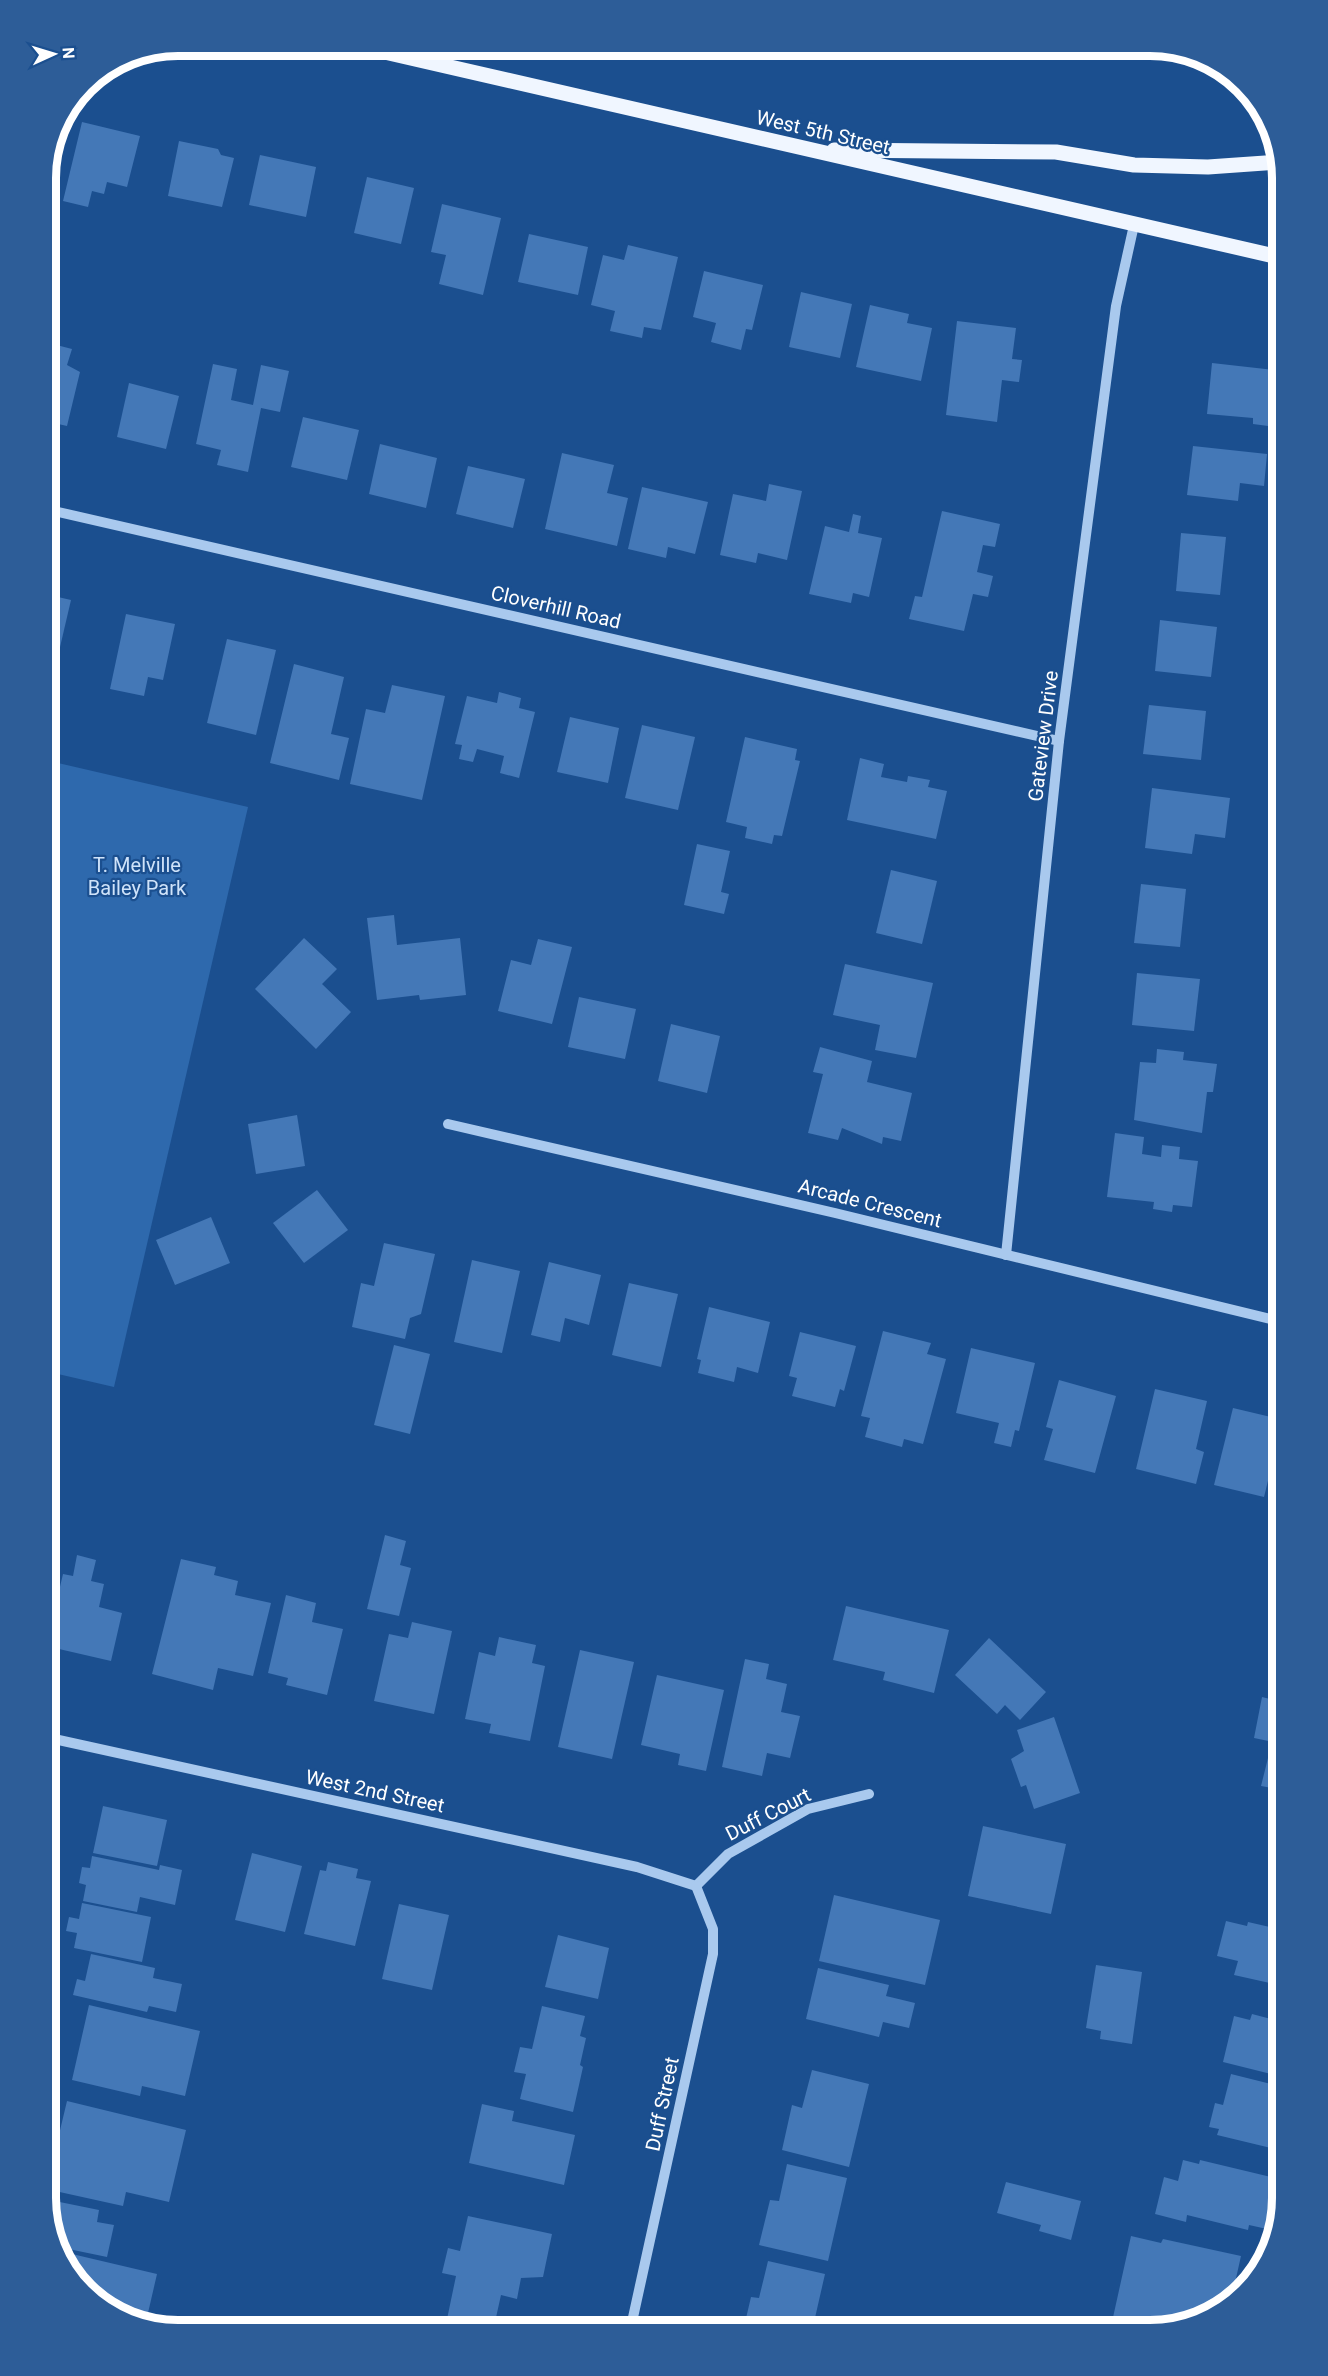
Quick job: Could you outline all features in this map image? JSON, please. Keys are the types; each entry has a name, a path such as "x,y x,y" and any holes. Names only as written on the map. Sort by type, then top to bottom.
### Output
{"main road":[{"name":"West 5th Street","path":"401,56 1272,256"},
{"path":"804,150 1056,152 1134,165 1208,167 1271,163"}],"street":[{"name":"Gateview Drive","path":"1005,1255 1059,741 1116,306 1134,225"},
{"name":"Cloverhill Road","path":"56,512 1059,741"},
{"name":"Arcade Crescent","path":"448,1124 836,1212 1272,1319"},
{"name":"West 2nd Street","path":"56,1739 637,1867 696,1886"},
{"name":"Duff Court","path":"696,1886 728,1854 808,1809 869,1794"},
{"name":"Duff Street","path":"632,2320 713,1954 713,1929 696,1886"}],"green space":[{"name":"T. Melville Bailey Park","path":"56,763 248,807 114,1387 56,1374"}],"building":[{"path":"82,122 140,136 127,187 107,182 104,194 92,191 88,207 63,201"},
{"path":"179,141 218,149 221,155 234,158 222,207 168,196"},
{"path":"260,155 316,167 306,217 249,205"},
{"path":"367,177 414,188 401,244 354,233"},
{"path":"442,204 501,218 483,295 439,284 446,255 431,252"},
{"path":"529,234 588,247 578,295 518,282"},
{"path":"628,245 678,257 661,330 644,327 642,338 610,331 615,311 591,305 603,255 624,260"},
{"path":"704,271 763,285 752,330 746,329 741,350 711,342 716,323 693,317"},
{"path":"801,292 852,304 840,358 789,347"},
{"path":"870,305 909,314 907,323 932,328 921,381 856,367"},
{"path":"957,321 1016,328 1012,359 1022,360 1019,382 1002,380 997,422 946,415"},
{"path":"56,345 72,349 67,365 80,372 67,426 56,424"},
{"path":"1212,363 1272,370 1272,427 1253,424 1253,418 1207,414"},
{"path":"213,364 237,369 231,400 253,405 261,365 289,371 280,412 261,408 248,472 217,465 221,450 196,444"},
{"path":"129,383 179,396 166,449 117,437"},
{"path":"303,417 359,430 347,480 291,467"},
{"path":"380,444 437,458 426,508 369,494"},
{"path":"1193,446 1267,454 1264,486 1240,483 1238,501 1187,495"},
{"path":"562,453 614,465 607,493 628,498 617,546 545,529"},
{"path":"468,466 525,479 513,528 456,514"},
{"path":"769,484 802,491 787,560 758,553 756,563 720,555 733,494 766,501"},
{"path":"642,487 708,502 695,554 668,547 666,558 628,549"},
{"path":"942,511 1000,524 995,547 983,545 977,572 993,576 988,597 973,594 964,631 909,619 915,596 922,597"},
{"path":"853,514 861,516 858,533 882,538 869,597 853,593 851,603 809,594 825,526 849,532"},
{"path":"1181,533 1226,537 1220,595 1176,591"},
{"path":"56,597 71,600 56,664"},
{"path":"126,614 175,624 163,680 148,677 144,696 110,689"},
{"path":"1160,620 1217,627 1211,677 1155,671"},
{"path":"227,639 276,650 256,735 207,723"},
{"path":"294,664 344,677 331,734 349,738 339,780 270,763"},
{"path":"392,685 445,696 422,800 350,784 366,709 385,713"},
{"path":"499,692 521,698 519,708 535,712 519,778 500,773 504,756 477,749 473,762 459,759 462,745 455,744 467,696 497,703"},
{"path":"1149,705 1206,711 1201,760 1143,754"},
{"path":"570,717 619,728 608,783 557,772"},
{"path":"642,725 695,737 678,810 625,798"},
{"path":"745,737 797,749 795,760 800,761 782,836 774,835 772,844 745,838 747,827 726,822"},
{"path":"860,758 884,764 881,777 907,782 908,776 930,780 928,787 947,791 936,839 847,820"},
{"path":"1152,788 1230,798 1225,838 1195,834 1192,854 1145,848"},
{"path":"697,844 730,851 721,892 729,894 724,914 684,905"},
{"path":"891,870 937,881 922,944 876,933"},
{"path":"1141,884 1186,889 1180,947 1134,943"},
{"path":"394,915 397,945 460,938 466,995 420,1000 419,995 377,1000 367,918"},
{"path":"304,938 337,969 322,984 351,1012 316,1049 255,989"},
{"path":"538,939 572,947 552,1024 498,1011 511,960 531,965"},
{"path":"845,964 933,983 916,1058 875,1050 880,1025 833,1015"},
{"path":"1137,973 1200,979 1194,1031 1132,1025"},
{"path":"579,997 636,1009 625,1059 568,1047"},
{"path":"671,1024 720,1036 707,1093 658,1081"},
{"path":"820,1047 872,1061 867,1082 912,1093 901,1141 883,1137 882,1144 842,1128 838,1140 808,1133 823,1074 813,1072"},
{"path":"1157,1049 1184,1052 1183,1060 1217,1064 1213,1092 1207,1092 1202,1133 1134,1120 1140,1062 1156,1063"},
{"path":"297,1115 305,1166 256,1174 248,1124"},
{"path":"1115,1133 1144,1137 1142,1154 1161,1157 1162,1145 1180,1147 1179,1159 1198,1161 1192,1207 1173,1205 1172,1212 1153,1209 1154,1202 1107,1197"},
{"path":"317,1190 348,1230 304,1263 273,1223"},
{"path":"211,1217 230,1263 175,1285 156,1240"},
{"path":"384,1243 435,1254 421,1314 410,1318 405,1339 352,1327 361,1283 374,1286"},
{"path":"472,1260 520,1271 502,1353 454,1342"},
{"path":"549,1262 601,1275 589,1325 565,1318 560,1342 531,1335"},
{"path":"629,1283 678,1294 661,1367 612,1355"},
{"path":"709,1307 770,1322 758,1373 737,1367 734,1382 698,1373 701,1360 697,1359"},
{"path":"883,1331 931,1343 927,1354 946,1359 923,1444 904,1439 902,1447 865,1437 870,1418 861,1416"},
{"path":"800,1332 856,1346 844,1391 840,1389 835,1407 792,1396 797,1378 789,1376"},
{"path":"394,1345 430,1354 410,1434 374,1425"},
{"path":"971,1348 1035,1363 1019,1431 1015,1430 1011,1447 994,1443 999,1423 956,1413"},
{"path":"1059,1380 1116,1396 1095,1473 1044,1460 1053,1429 1046,1427"},
{"path":"1155,1389 1207,1401 1196,1449 1204,1452 1196,1484 1136,1469"},
{"path":"1233,1408 1272,1417 1272,1465 1264,1497 1214,1485"},
{"path":"56,1516 59,1517 56,1532"},
{"path":"385,1535 406,1541 400,1565 411,1568 399,1616 367,1609"},
{"path":"77,1555 96,1560 91,1581 104,1584 99,1607 122,1613 111,1661 56,1648 56,1604 63,1574 73,1576"},
{"path":"181,1559 216,1567 214,1575 238,1581 235,1595 271,1603 253,1676 218,1668 213,1690 152,1674"},
{"path":"286,1595 316,1603 312,1622 343,1629 327,1695 286,1685 288,1678 268,1673"},
{"path":"846,1606 949,1630 934,1693 883,1680 885,1672 833,1660"},
{"path":"412,1622 452,1631 434,1714 374,1701 389,1634 408,1638"},
{"path":"499,1637 536,1645 532,1663 545,1666 530,1741 489,1733 491,1724 465,1719 479,1652 495,1656"},
{"path":"989,1638 1046,1692 1020,1720 1005,1705 997,1714 955,1675"},
{"path":"580,1650 634,1662 612,1759 558,1747"},
{"path":"745,1659 769,1664 766,1679 787,1684 781,1712 800,1716 790,1758 767,1753 762,1776 722,1767"},
{"path":"657,1675 724,1690 706,1771 678,1765 680,1754 641,1745"},
{"path":"1262,1697 1272,1700 1272,1742 1254,1738"},
{"path":"1054,1717 1080,1793 1034,1809 1026,1785 1021,1787 1011,1759 1024,1751 1017,1730"},
{"path":"1268,1758 1272,1759 1272,1788 1261,1786"},
{"path":"103,1806 167,1820 157,1866 93,1853"},
{"path":"983,1826 1066,1844 1051,1914 968,1896"},
{"path":"252,1853 302,1866 285,1932 235,1920"},
{"path":"92,1856 159,1870 160,1865 182,1870 175,1905 140,1897 137,1912 83,1901 86,1885 79,1883 82,1867 90,1868"},
{"path":"328,1862 358,1869 356,1878 371,1881 355,1946 304,1934 320,1870 326,1871"},
{"path":"834,1895 940,1920 925,1985 819,1961"},
{"path":"82,1903 151,1917 142,1962 74,1948 77,1933 66,1931 69,1917 79,1919"},
{"path":"399,1904 449,1915 432,1990 382,1979"},
{"path":"1226,1921 1247,1926 1248,1922 1272,1927 1272,1984 1234,1975 1238,1961 1217,1956"},
{"path":"558,1935 609,1948 598,1999 545,1987"},
{"path":"91,1954 155,1968 153,1978 182,1984 176,2012 149,2006 147,2012 73,1995 77,1979 85,1981"},
{"path":"1096,1965 1142,1972 1132,2044 1100,2039 1101,2031 1086,2028"},
{"path":"818,1968 889,1985 886,1996 915,2003 909,2028 883,2022 879,2037 806,2019"},
{"path":"89,2005 200,2031 185,2096 142,2086 140,2096 72,2080"},
{"path":"542,2006 585,2016 580,2036 586,2038 580,2065 583,2067 573,2112 520,2099 526,2074 514,2072 520,2047 532,2049"},
{"path":"1252,2014 1272,2019 1272,2074 1223,2062 1234,2016 1250,2020"},
{"path":"812,2070 869,2084 849,2167 782,2150 792,2105 802,2108"},
{"path":"1231,2074 1272,2084 1272,2148 1217,2135 1219,2129 1209,2127 1215,2103 1223,2105"},
{"path":"67,2101 186,2130 169,2202 126,2192 123,2206 56,2191 56,2147"},
{"path":"482,2104 514,2111 512,2121 575,2135 564,2185 469,2163"},
{"path":"1183,2160 1199,2164 1200,2160 1272,2177 1271,2211 1267,2229 1249,2225 1248,2230 1187,2215 1186,2222 1155,2214 1164,2177 1178,2181"},
{"path":"787,2164 847,2178 828,2261 759,2245 770,2200 779,2201"},
{"path":"1006,2182 1081,2201 1071,2240 1039,2231 1041,2225 997,2213"},
{"path":"56,2201 99,2210 97,2222 114,2225 107,2257 66,2249 58,2223"},
{"path":"468,2216 552,2234 543,2277 521,2278 517,2299 501,2295 495,2320 447,2320 456,2276 442,2273 448,2248 460,2251"},
{"path":"1131,2236 1161,2243 1163,2239 1241,2256 1234,2287 1205,2308 1175,2318 1112,2320"},
{"path":"68,2253 157,2274 148,2313 121,2307 110,2300 86,2279"},
{"path":"768,2261 825,2274 815,2320 746,2320 751,2297 759,2298"}]}
